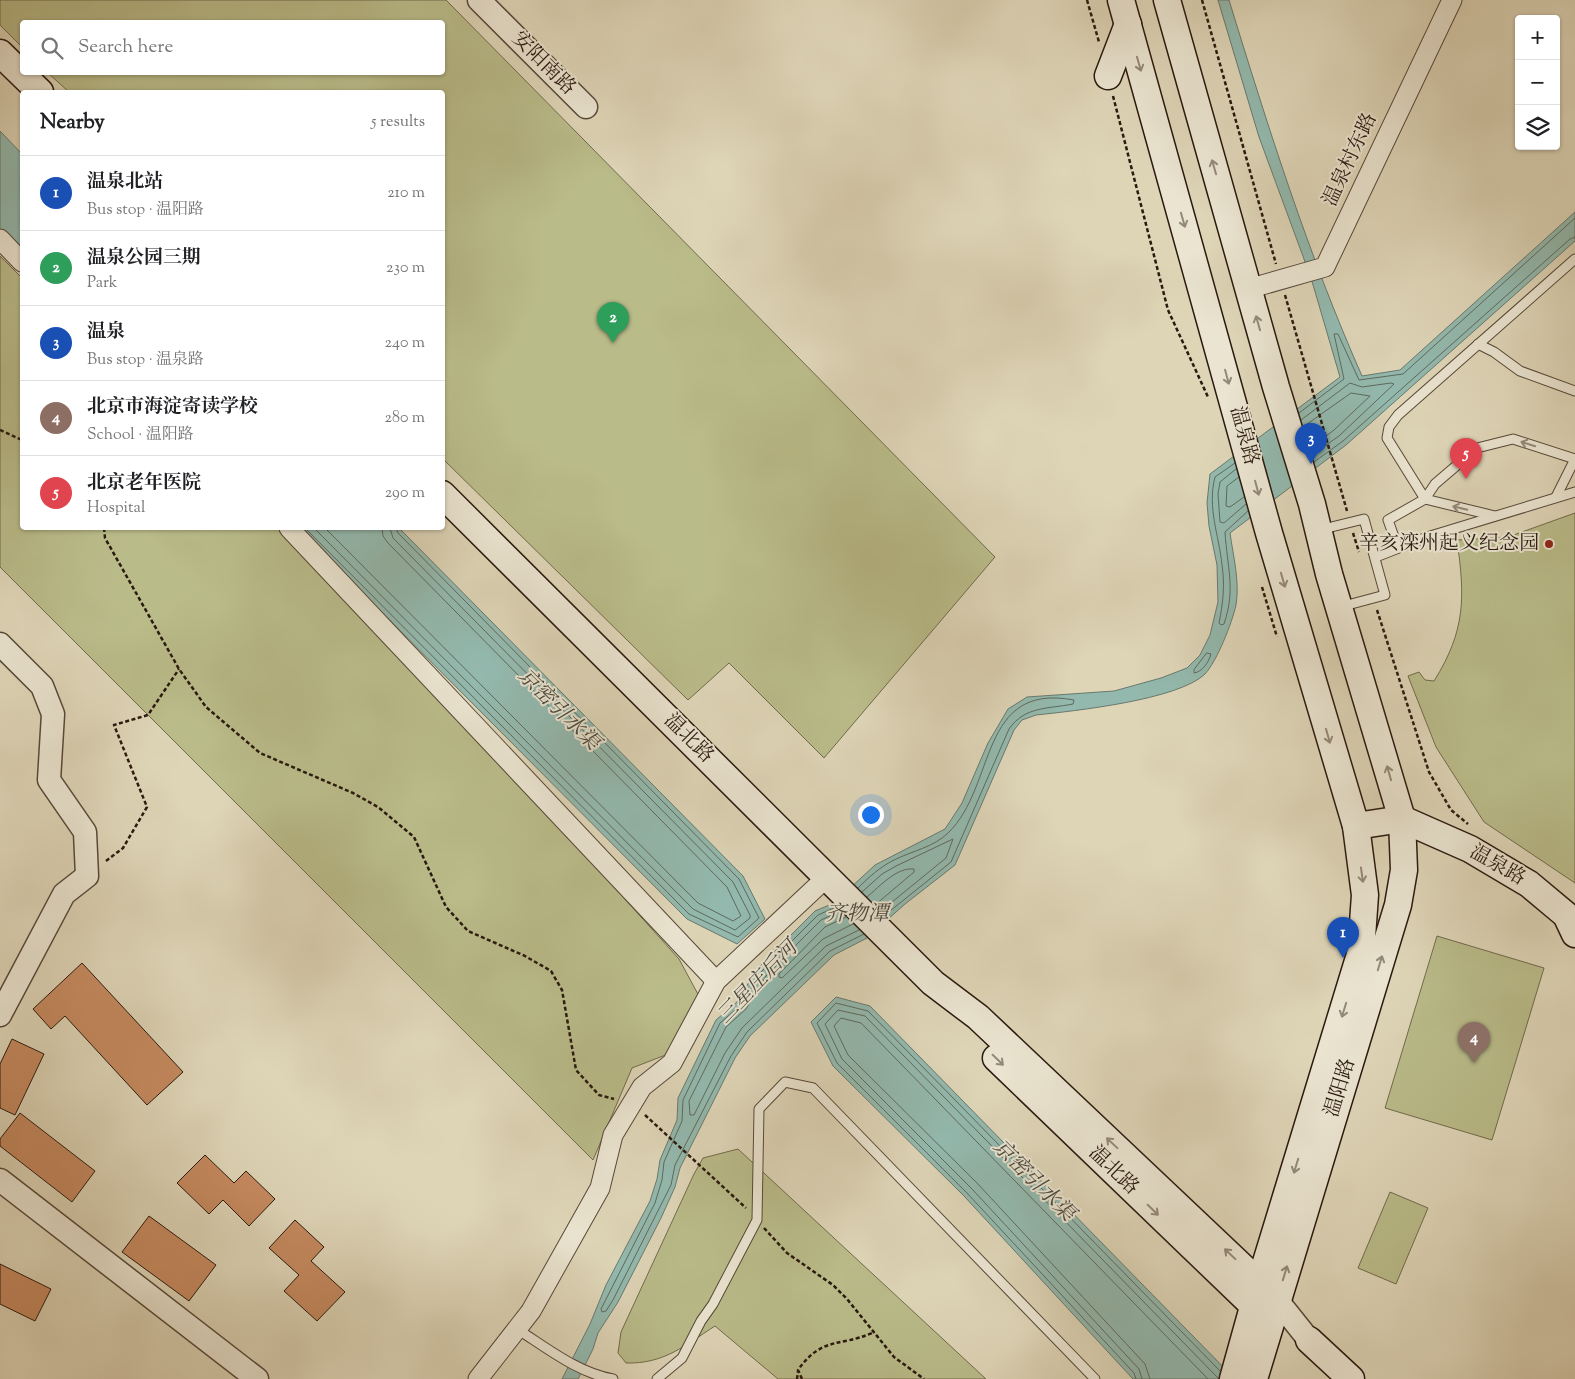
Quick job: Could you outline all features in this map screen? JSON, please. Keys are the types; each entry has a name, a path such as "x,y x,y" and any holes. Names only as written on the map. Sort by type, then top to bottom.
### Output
{"main road":[{"path":"1167,0 1276,387 1312,504 1402,820 1356,826"},
{"path":"1108,76 1124,12"},
{"name":"温泉路","path":"1124,12 1223,405 1269,533 1356,826"},
{"path":"0,53 20,72"},
{"path":"23,75 38,90"},
{"name":"温北路","path":"445,497 889,940 933,983 978,1017 1265,1303"},
{"name":"温泉路","path":"1402,820 1470,850 1529,884 1566,915 1575,934"},
{"name":"温阳路","path":"1265,1303 1398,905 1404,870 1402,820"},
{"name":"温阳路","path":"1252,1349 1361,951 1365,895 1356,826"},
{"name":"温北路","path":"1309,1340 1351,1379"},
{"path":"1233,1379 1252,1349"},
{"path":"1252,1349 1254,1379"}],"street":[{"name":"安阳南路","path":"479,0 586,107"},
{"name":"温泉村东路","path":"1248,288 1325,267 1452,0"},
{"path":"0,240 20,260"},
{"path":"291,530 716,981"},
{"path":"0,644 42,686 53,714 49,780 86,832 87,876 64,894 0,1015"},
{"path":"478,1379 531,1311 600,1188 613,1135 642,1087 672,1063 716,981 834,884"},
{"path":"0,1180 257,1379"},
{"name":"温北路","path":"1265,1303 1309,1340"}],"lane":[{"path":"1495,516 1425,499 1388,438 1389,427 1398,415 1575,259"},
{"path":"1478,344 1494,352 1520,372 1575,391"},
{"path":"1398,548 1388,520 1425,499 1435,484 1476,448 1513,440 1575,459 1556,497"},
{"path":"1376,557 1427,537 1575,492"},
{"path":"1319,530 1364,519 1376,557 1385,596 1340,607"},
{"path":"657,1379 682,1358 700,1321 713,1304 757,1220 759,1109 785,1082 812,1088 1095,1379"},
{"path":"517,1329 561,1357 599,1376 613,1379"}],"path":[{"path":"1087,0 1168,310 1223,405"},
{"path":"1202,0 1280,280 1362,560"},
{"path":"0,430 20,439"},
{"path":"104,530 105,538 179,669 206,707 260,753 353,793 378,807 414,837 446,907 468,931 551,971 562,990 576,1070 599,1095 631,1103"},
{"path":"1374,598 1429,772 1450,810 1472,827"},
{"path":"87,876 122,848 147,807 114,725 148,716 179,669"},
{"path":"653,1123 757,1220 787,1252 833,1285 847,1299 894,1357 924,1379"},
{"path":"797,1379 798,1370 805,1360 823,1346 853,1341 873,1333"},
{"path":"798,1370 802,1379"}],"green space":[{"path":"0,0 446,0 995,557 824,758 729,663 688,700 445,461 445,90 67,90 50,75 445,75 445,20 20,20 20,45 0,25"},
{"path":"0,256 20,276 20,530 281,530 358,604 679,959 700,998 668,1054 632,1068 593,1160 0,567"},
{"path":"1575,513 1575,883 1484,822 1436,747 1408,676 1419,672 1425,680 1434,681 1445,663 1452,645 1457,629 1462,596 1457,540 1508,537"},
{"path":"1437,936 1544,968 1492,1140 1385,1108"},
{"path":"738,1149 986,1379 778,1379 715,1326 683,1347 663,1357 639,1363 626,1363 618,1353 621,1332 694,1174 703,1158"},
{"path":"1390,1192 1428,1208 1396,1284 1358,1268"}],"water":[{"path":"1218,0 1229,0 1306,237 1362,376 1400,370 1575,212 1575,241 1346,445 1230,533 1237,578 1236,605 1224,641 1205,674 1192,683 1173,691 1150,697 1075,711 1036,715 1022,720 1014,730 955,865 905,904 867,938 834,955 750,1036 735,1058 680,1168 675,1187 661,1218 618,1302 598,1333 593,1349 578,1379 562,1379 590,1324 606,1285 650,1201 657,1179 660,1160 677,1120 678,1098 716,1020 737,1002 757,969 815,911 834,903 875,865 945,829 962,803 988,743 1008,709 1027,697 1114,691 1161,678 1187,668 1200,655 1210,635 1218,602 1217,565 1209,526 1207,503 1210,474 1340,377 1311,278 1259,137"},
{"path":"0,131 20,152 20,252 0,232"},
{"name":"京密引水渠","path":"300,530 401,530 743,876 765,919 737,944 687,919"},
{"name":"京密引水渠","path":"836,997 870,1006 1235,1379 1133,1379 964,1196 833,1066 811,1022"}],"building":[{"path":"82,963 183,1072 147,1105 65,1016 51,1029 33,1009"},
{"path":"12,1039 44,1054 15,1115 0,1108 0,1064"},
{"path":"20,1113 95,1171 72,1202 0,1146 0,1139"},
{"path":"205,1155 234,1183 246,1171 275,1199 249,1226 223,1200 209,1214 177,1183"},
{"path":"149,1216 216,1265 189,1301 122,1252"},
{"path":"295,1220 324,1247 311,1261 345,1292 317,1321 284,1291 299,1275 269,1248"},
{"path":"0,1264 51,1289 35,1321 0,1304"}],"place":[{"name":"温泉公园三期","path":"613,343"},
{"name":"温泉","path":"1311,464"},
{"name":"北京老年医院","path":"1466,479"},
{"name":"辛亥滦州起义纪念园","path":"1549,544"},
{"name":"温泉北站","path":"1343,958"},
{"name":"北京市海淀寄读学校","path":"1474,1063"}],"water label":[{"name":"齐物潭","path":"857,915"},
{"name":"三星庄后河","path":"758,983"}]}
